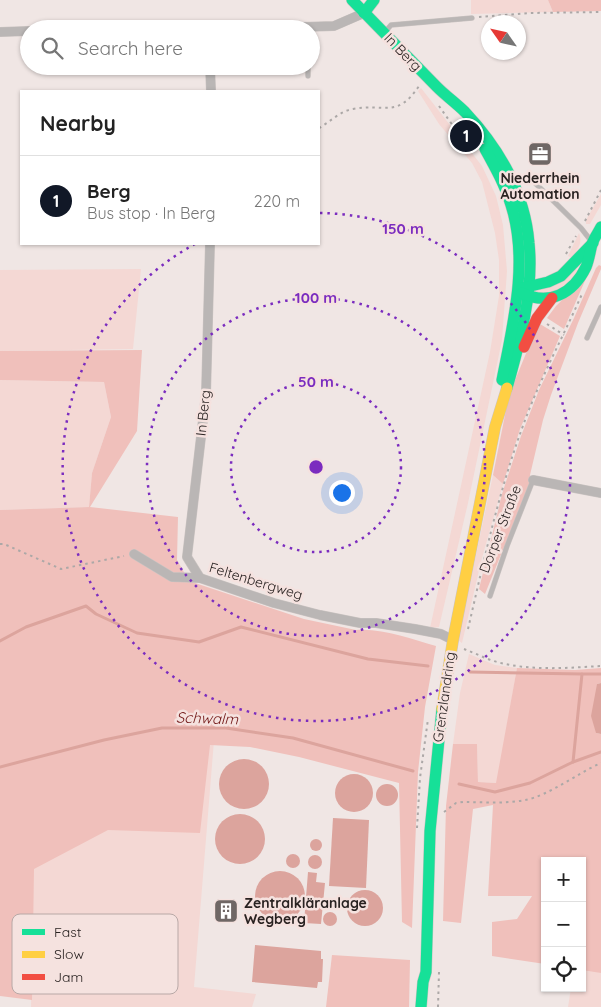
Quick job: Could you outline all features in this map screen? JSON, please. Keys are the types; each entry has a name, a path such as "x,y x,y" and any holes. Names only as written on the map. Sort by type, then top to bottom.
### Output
{"main road":[{"name":"In Berg","path":"352,0 426,76 438,96 448,102 472,130 497,166 510,195 518,230 517,290"},
{"path":"364,13 374,0"},
{"name":"In Berg","path":"438,96 455,101 478,127 502,159 510,174 519,193 528,231 531,263 530,285"},
{"path":"517,290 528,297 544,300 568,290 580,276 597,247 601,227"},
{"path":"517,290 556,279 571,268 575,262 597,247"},
{"name":"Grenzlandring","path":"495,427 511,375 526,314 530,285"},
{"name":"Grenzlandring","path":"421,1007 422,982 426,972 432,801 442,705 495,427 496,411 517,290"},
{"path":"511,375 537,318 552,298"},
{"name":"Grenzlandring","path":"426,972 429,979 429,1007"}],"street":[{"path":"320,27 334,26 364,13"},
{"path":"0,32 20,31"},
{"path":"210,75 210,90"},
{"name":"In Berg","path":"200,578 187,558 206,394 210,245"},
{"name":"Dorper Straße","path":"533,480 601,493"},
{"name":"Feltenbergweg","path":"134,554 172,577 200,578 274,603 320,615 360,623 376,623 415,629 441,634 453,640"}],"lane":[{"path":"384,33 391,25 472,18"},
{"path":"534,182 581,228 597,247"},
{"path":"587,338 601,307"},
{"name":"Dorper Straße","path":"490,596 533,480"}],"path":[{"path":"472,18 530,13 601,12"},
{"path":"320,127 346,111 353,109 398,107 406,102 426,76"},
{"path":"438,96 458,133 476,154"},
{"path":"575,262 566,255 601,190"},
{"path":"468,632 491,526 524,422 585,287"},
{"path":"0,544 4,544 61,569 134,554"},
{"path":"464,649 496,662 516,666 548,668 601,666"},
{"path":"417,834 420,778 428,716"},
{"path":"444,812 456,803 525,800 542,795 582,771 601,763"}],"shaded area":[{"path":"471,0 548,0 553,12 471,14"},
{"path":"548,0 601,0 601,11 553,12"},
{"path":"421,88 482,166 496,196 503,225 507,271 502,340 468,503 439,627 430,628 490,352 499,296 499,260 495,233 482,182 472,163 439,124 418,91"},
{"path":"601,194 601,205 590,224 586,224 586,220"},
{"path":"579,233 580,243 572,258 568,256"},
{"path":"599,265 601,269 578,323 543,420 530,475 531,481 485,594 479,589 502,494 521,436 539,390"},
{"path":"574,268 579,271 570,282 551,294 536,293 537,290"},
{"path":"141,269 133,349 0,351 0,270"},
{"path":"587,276 564,329 547,318 556,306"},
{"path":"540,324 560,336 520,429 503,484 493,475 509,395"},
{"path":"142,350 137,431 90,507 178,517 177,560 189,581 304,619 356,630 387,632 436,646 425,707 418,772 412,928 402,922 399,783 299,757 250,747 210,745 200,833 108,830 34,869 33,914 12,914 12,994 32,994 32,1000 0,996 0,510 89,507 92,473 111,417 104,382 0,380 0,351"},
{"path":"0,380 104,382 111,417 92,473 89,507 0,510"},
{"path":"493,475 503,484 482,558 462,643 458,640"},
{"path":"0,641 215,728 194,987 256,994 252,1007 31,1007 31,994 178,994 178,914 33,914"},
{"path":"469,654 495,665 517,668 497,783 478,782 477,744 453,744 460,693"},
{"path":"517,668 575,670 601,668 601,683 597,684 596,733 601,734 601,973 586,971 586,857 541,857 541,963 492,956 492,922 517,919 532,896 488,896 493,805 473,809 461,923 443,921 446,806 453,744 477,744 478,782 496,783"},
{"path":"601,683 601,734 596,733 591,716 597,684"},
{"path":"239,759 249,759 262,766 269,779 269,789 262,802 249,809 239,809 230,805 223,798 219,789 219,779 223,770 230,763"},
{"path":"354,774 368,779 373,793 368,807 354,812 340,807 335,793 340,779"},
{"path":"387,784 395,787 398,795 395,803 387,806 379,803 376,795 379,787"},
{"path":"235,814 245,814 258,821 265,834 265,844 258,857 245,864 235,864 226,860 219,853 215,844 215,834 219,825 226,818"},
{"path":"333,818 369,820 366,888 329,886"},
{"path":"318,839 321,840 321,850 314,851 311,850 310,843 311,840"},
{"path":"293,854 298,856 300,861 298,866 293,868 288,866 286,861 288,856"},
{"path":"315,855 320,857 322,862 320,867 315,869 310,867 308,862 310,857"},
{"path":"275,871 285,871 298,878 305,891 305,901 298,914 285,921 275,921 266,917 259,910 255,901 255,891 259,882 266,875"},
{"path":"308,872 317,873 316,882 325,883 321,924 304,923"},
{"path":"365,890 378,895 383,908 378,921 365,926 352,921 347,908 352,895"},
{"path":"330,912 335,914 337,919 335,924 330,926 325,924 323,919 325,914"},
{"path":"601,920 601,1007 568,1007 570,992 586,992 586,941"},
{"path":"255,945 321,951 321,959 323,959 322,982 318,982 317,988 252,982"},
{"path":"332,955 410,960 409,1007 326,1007"}],"waterway":[{"path":"0,641 26,627 86,606 96,614 137,633 199,642 241,627 368,659 428,666"},
{"path":"470,672 582,674 573,762"},
{"path":"582,674 601,674"},
{"name":"Schwalm","path":"0,767 104,740 162,728 226,728 293,738 413,771"},
{"name":"Schwalm","path":"459,784 495,792 530,783 573,762 601,752"}],"traffic: fast":[{"path":"352,0 437,87 465,112 499,156 516,189 522,206 529,243 530,279 521,335 507,388"},
{"path":"364,13 374,0"},
{"path":"485,149 500,176 509,198 519,248 517,292 511,337 502,380"},
{"path":"522,293 532,297 551,298 567,291 581,276 586,267 592,244 601,227"},
{"path":"522,288 548,282 561,276 593,243"},
{"path":"421,1007 423,982 426,972 430,831 442,709"}],"traffic: slow":[{"path":"442,709 453,640 495,427 507,388"}],"traffic: jam":[{"path":"524,347 537,318 552,298"}],"place":[{"name":"Berg","path":"466,136"},
{"name":"Niederrhein Automation","path":"540,154"},
{"name":"Zentralkläranlage Wegberg","path":"226,911"}]}
